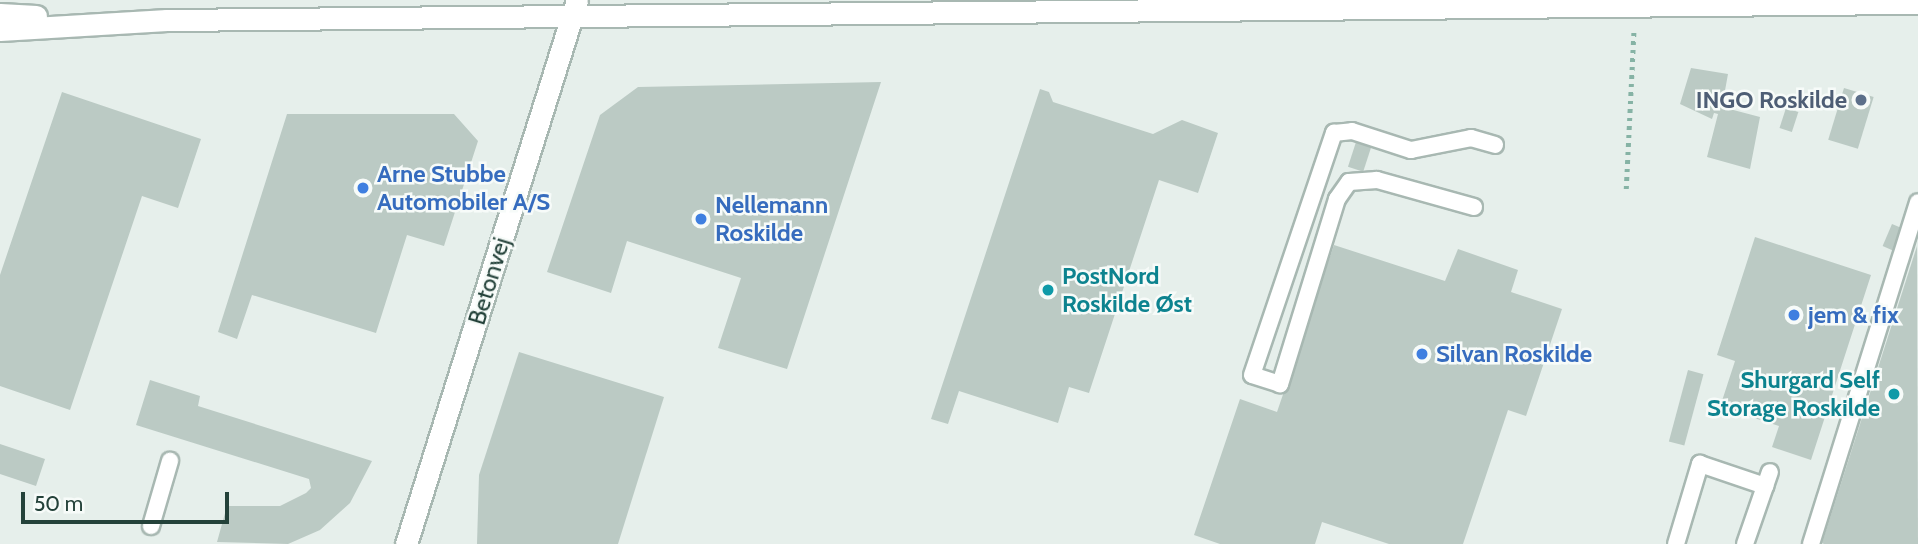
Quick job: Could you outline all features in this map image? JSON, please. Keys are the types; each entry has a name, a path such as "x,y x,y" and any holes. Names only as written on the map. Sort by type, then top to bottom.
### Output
{"main road":[{"path":"0,30 126,22 574,9 1918,3"},
{"name":"Betonvej","path":"407,544 574,9"},
{"path":"0,14 126,22"}],"lane":[{"path":"1474,207 1377,180 1349,182 1337,199 1280,384 1252,375 1334,132 1352,131 1411,149 1471,138 1495,145"},
{"path":"1811,544 1918,202"},
{"path":"151,526 170,461"},
{"path":"1675,544 1700,464 1768,479 1745,544"}],"path":[{"path":"1626,188 1634,6"}],"building":[{"path":"1691,68 1728,74 1722,107 1760,117 1750,169 1707,157 1718,114 1714,113 1712,119 1680,104"},
{"name":"Nellemann Roskilde","path":"881,82 787,369 718,348 741,278 627,241 611,293 547,272 600,115 638,87"},
{"path":"1844,88 1874,97 1858,149 1828,140"},
{"name":"PostNord Roskilde Øst","path":"1040,89 1049,92 1053,102 1153,134 1182,120 1218,133 1198,193 1159,180 1089,393 1069,387 1058,423 959,391 948,424 931,419"},
{"path":"62,92 201,139 178,208 142,196 70,410 0,386 0,275"},
{"path":"1786,108 1798,112 1792,132 1780,128"},
{"name":"Arne Stubbe Automobiler A/S","path":"287,114 454,114 478,141 444,246 407,235 376,333 252,295 237,339 218,332"},
{"path":"1356,142 1371,147 1363,172 1348,167"},
{"path":"1892,224 1904,229 1895,251 1883,246"},
{"name":"jem & fix","path":"1755,237 1871,275 1811,460 1772,447 1779,426 1720,407 1735,361 1717,355"},
{"name":"Silvan Roskilde","path":"1334,245 1445,281 1458,249 1518,270 1511,292 1562,309 1526,416 1508,410 1463,544 1389,544 1322,522 1315,544 1220,544 1194,535 1240,399 1277,412"},
{"name":"Shurgard Self Storage Roskilde","path":"1917,246 1918,544 1824,544 1822,543"},
{"path":"519,352 664,397 618,544 477,544 479,475"},
{"path":"1688,370 1703,374 1684,446 1669,441"},
{"path":"150,380 200,396 198,406 372,461 350,503 320,530 288,544 217,542 227,506 280,506 306,493 311,488 309,479 136,425"},
{"path":"0,444 45,459 36,486 0,474"}],"place":[{"name":"INGO Roskilde","path":"1861,100"},
{"name":"Arne Stubbe Automobiler A/S","path":"363,188"},
{"name":"Nellemann Roskilde","path":"701,219"},
{"name":"PostNord Roskilde Øst","path":"1048,290"},
{"name":"jem & fix","path":"1794,315"},
{"name":"Silvan Roskilde","path":"1422,354"},
{"name":"Shurgard Self Storage Roskilde","path":"1894,394"}]}
